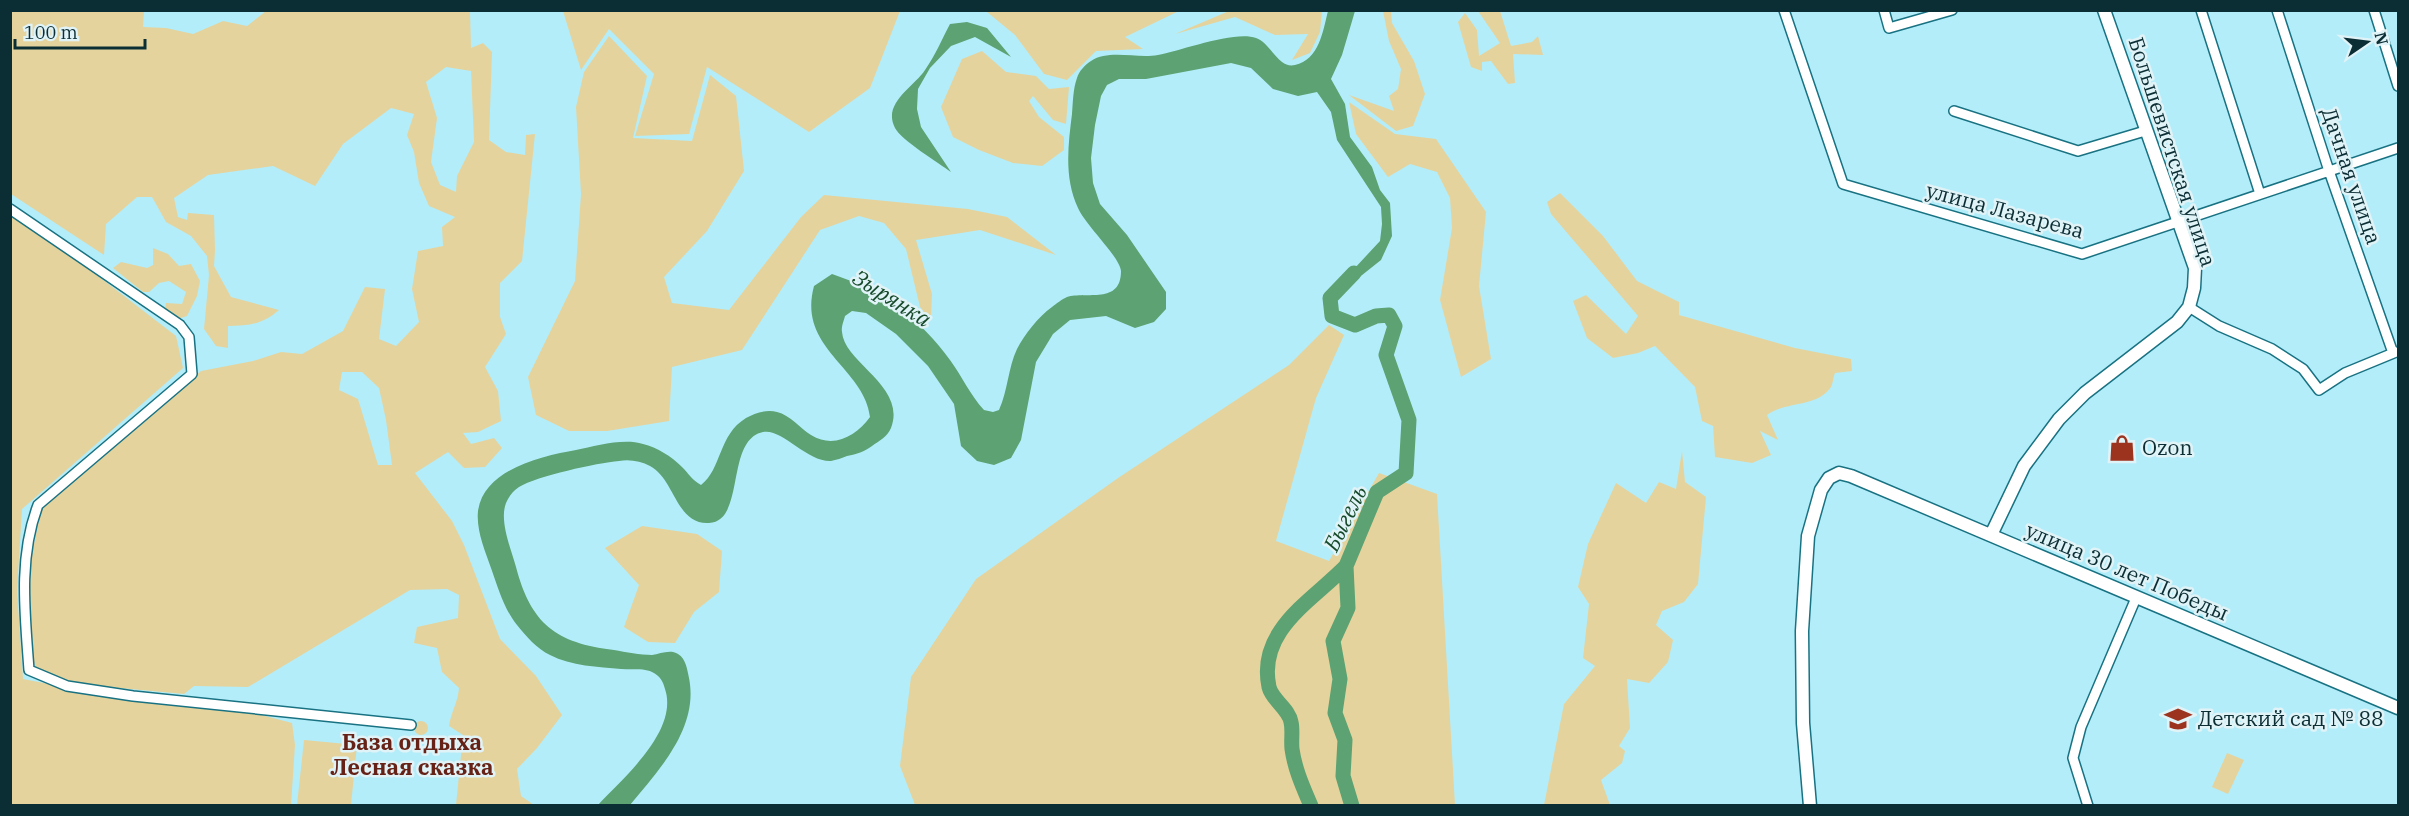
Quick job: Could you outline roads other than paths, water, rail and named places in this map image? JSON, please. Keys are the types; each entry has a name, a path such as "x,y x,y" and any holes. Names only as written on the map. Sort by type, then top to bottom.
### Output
{"street":[{"name":"улица Лазарева","path":"1784,10 1843,184 2082,255 2398,148"},
{"path":"1884,10 1889,28 1952,10"},
{"name":"Большевистская улица","path":"2104,10 2195,268 2194,288 2189,307"},
{"path":"2201,10 2260,194"},
{"name":"Дачная улица","path":"2277,10 2329,171 2396,352"},
{"path":"2373,10 2398,86"},
{"path":"1954,111 2078,151 2145,131"},
{"path":"10,209 180,325 189,337 192,374 38,505 30,528 23,585 29,670 67,686 133,696 411,725"},
{"path":"1991,535 2024,466 2059,419 2085,393 2176,322 2189,307 2219,326 2272,349 2302,369 2319,390 2346,373 2396,352"},
{"name":"улица 30 лет Победы","path":"1810,806 1803,723 1802,650 1808,536 1821,490 1829,478 1839,473 1851,476 2398,708"},
{"path":"2088,806 2073,758 2081,727 2136,598"}],"waterway":[{"name":"Быгель","path":"1352,806 1343,776 1345,740 1335,713 1340,679 1333,641 1348,608 1346,566 1377,492 1406,473 1409,420 1386,355 1395,326 1389,315 1376,316 1355,325 1332,316 1330,298 1354,273"},
{"path":"1311,806 1295,764 1290,717 1271,692 1267,667 1271,649 1290,618 1346,566"}],"place":[{"name":"Ozon","path":"2122,448"},
{"name":"Детский сад № 88","path":"2178,719"}],"district":[{"name":"База отдыха Лесная сказка","path":"412,754"}],"water label":[{"name":"Зырянка","path":"892,298"}]}
